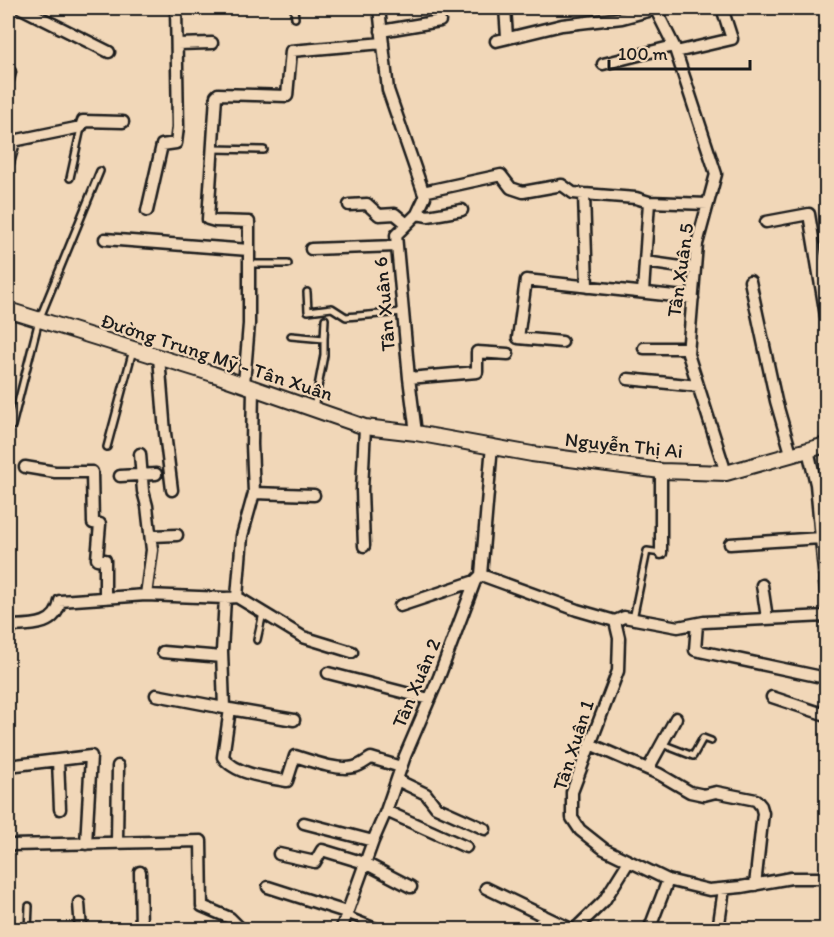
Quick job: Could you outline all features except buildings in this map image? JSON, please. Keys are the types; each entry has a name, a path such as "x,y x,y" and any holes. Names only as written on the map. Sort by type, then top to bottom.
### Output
{"street":[{"path":"21,8 109,52"},
{"path":"147,211 162,145 176,143 178,127 176,8"},
{"path":"379,8 388,90 423,192 501,175 511,188 523,192 561,185 573,193 649,201 708,204"},
{"path":"505,8 507,37"},
{"path":"496,41 562,25 622,18 655,8"},
{"name":"Tân Xuân 5","path":"655,8 675,49 717,174 698,244 688,354 726,473"},
{"path":"603,64 732,39 722,8"},
{"path":"237,597 242,536 254,493 248,386 249,222 208,219 217,94 287,96 291,51 382,37 440,21"},
{"path":"177,44 212,43"},
{"path":"8,70 10,72 8,80"},
{"path":"8,163 10,142 81,127 83,121 123,122"},
{"name":"Tân Xuân 6","path":"416,433 396,235 417,214 424,197 423,192"},
{"path":"584,194 587,287"},
{"path":"643,292 649,201"},
{"path":"350,205 367,204 379,216 395,214 407,224"},
{"path":"417,214 428,216 462,210"},
{"path":"766,222 809,214 826,316"},
{"path":"105,239 249,250"},
{"path":"311,249 397,246"},
{"path":"645,262 695,269"},
{"path":"562,342 518,338 526,280 693,298"},
{"path":"750,281 776,401 791,453"},
{"name":"Đường Trung Mỹ - Tân Xuân","path":"8,310 248,386 365,427 416,433"},
{"path":"644,348 688,348"},
{"path":"409,378 477,372 477,352 508,354"},
{"path":"159,357 172,490"},
{"path":"628,380 698,386"},
{"path":"364,546 362,490 365,427"},
{"name":"Nguyễn Thị Ai","path":"416,433 532,454 660,471 726,473 826,445"},
{"name":"Tân Xuân 2","path":"341,930 401,767 478,578 492,445"},
{"path":"807,450 816,484 824,550 826,593"},
{"path":"140,453 141,475 152,536 146,595"},
{"path":"25,467 55,472 92,472 93,523 100,524 97,559 105,560 105,597"},
{"path":"660,471 661,553"},
{"path":"120,476 156,474"},
{"path":"254,493 314,495"},
{"path":"152,536 177,535"},
{"path":"729,544 821,538"},
{"path":"400,606 478,578 615,621 624,617 678,627 767,618 826,616"},
{"path":"762,585 767,618"},
{"path":"8,626 45,623 54,616 60,602 146,595 237,597 303,637 352,652"},
{"path":"225,598 222,657 227,708 223,757 226,762 245,771 287,781 295,756 347,768 357,766 371,758 401,767"},
{"name":"Tân Xuân 1","path":"615,621 619,638 618,671 572,792 572,818 580,831 604,849 668,880 709,890 791,878 826,878"},
{"path":"697,624 695,650 826,678"},
{"path":"163,652 222,657"},
{"path":"328,673 429,699"},
{"path":"156,695 294,720"},
{"path":"772,697 826,715"},
{"path":"648,769 676,718"},
{"path":"590,744 648,769 690,792 704,795 716,792 756,800 763,813 755,885"},
{"path":"8,766 92,756 86,844"},
{"path":"58,760 60,809"},
{"path":"117,843 118,766"},
{"path":"398,780 426,794 436,807 485,828"},
{"path":"386,811 466,847"},
{"path":"304,823 373,841"},
{"path":"8,843 11,845 201,842 202,906 230,918 242,930"},
{"path":"279,854 315,862 322,850 365,863 411,887"},
{"path":"486,888 574,930 604,902 629,861"},
{"path":"140,872 141,930"},
{"path":"649,930 668,880"},
{"path":"268,887 346,913"},
{"path":"718,930 724,889"},
{"path":"79,903 81,930"},
{"path":"538,930 543,915"}],"lane":[{"path":"294,8 295,18"},
{"path":"70,178 81,127"},
{"path":"213,149 264,150"},
{"path":"12,426 39,320 100,171"},
{"path":"249,264 288,264"},
{"path":"307,292 308,311 332,308 346,317 403,312"},
{"path":"314,409 324,355 325,319"},
{"path":"291,336 324,339"},
{"path":"107,447 133,349"},
{"path":"633,619 648,551 661,553"},
{"path":"257,640 263,613"},
{"path":"662,744 693,756 703,738 711,741"},
{"path":"28,930 29,906"},
{"path":"346,913 385,930"}]}
